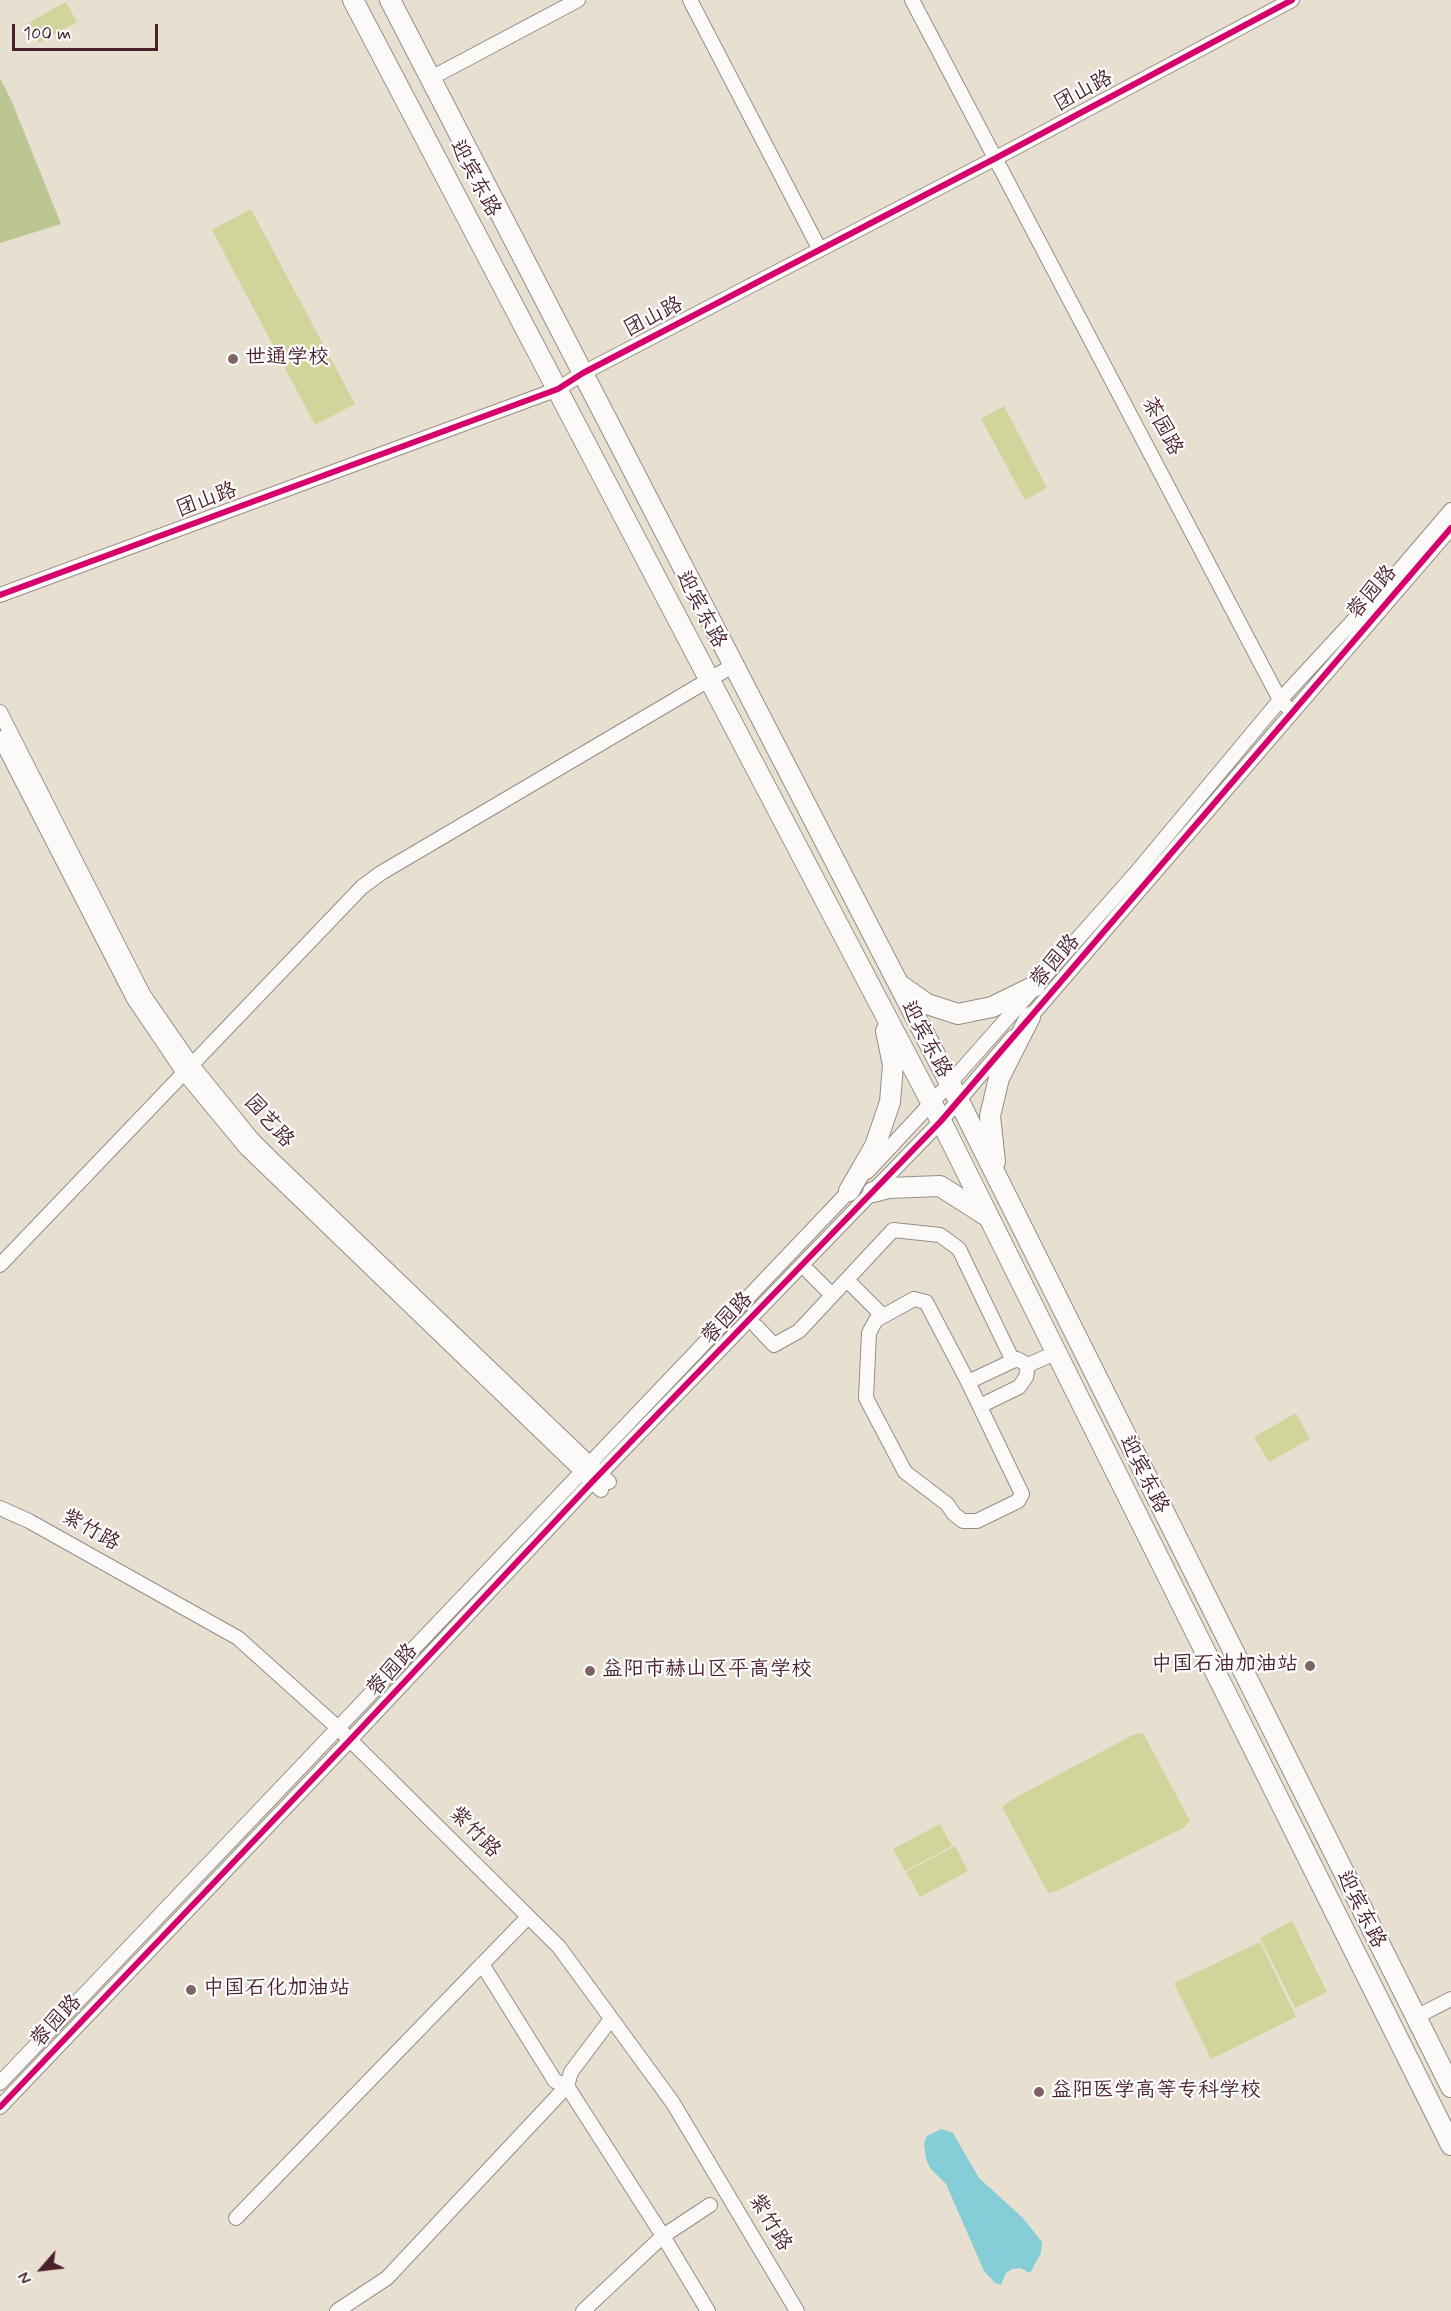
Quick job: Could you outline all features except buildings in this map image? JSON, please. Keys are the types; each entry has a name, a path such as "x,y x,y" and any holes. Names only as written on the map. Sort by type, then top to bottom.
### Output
{"highway":[{"name":"迎宾东路","path":"353,0 941,1121 1451,2145"},
{"name":"迎宾东路","path":"390,0 898,982 1451,2087"},
{"path":"849,1191 875,1146 890,1102 893,1065 877,1000 898,982 927,1004 958,1014 992,1007 1035,986"},
{"path":"997,1177 990,1116 999,1078 1030,1017"},
{"path":"873,1192 888,1188 940,1186 987,1216"},
{"path":"998,1237 1021,1225"},
{"path":"1201,1644 1224,1632"}],"street":[{"path":"430,78 578,0"},
{"path":"690,0 820,250"},
{"name":"茶园路","path":"912,0 1280,700 1292,711"},
{"name":"团山路","path":"0,595 558,389 583,373 996,159 1292,0"},
{"name":"蓉园路","path":"0,2107 350,1740 601,1482 941,1121 954,1093 1035,986 1135,873 1280,700 1398,572 1451,510"},
{"name":"蓉园路","path":"0,2083 931,1103 954,1093 1030,1017 1451,528"},
{"path":"0,1265 362,887 381,873 734,666"},
{"name":"园艺路","path":"0,712 143,994 188,1069"},
{"name":"园艺路","path":"0,738 134,999 188,1069 252,1139 601,1482"},
{"path":"757,1327 774,1345 799,1331 893,1230 940,1235 959,1249 1013,1361"},
{"path":"809,1272 832,1295"},
{"path":"847,1280 883,1316"},
{"path":"914,1299 926,1302 1022,1494 1018,1501 977,1521 963,1521 947,1504 905,1472 866,1398 869,1334 876,1320 883,1316 914,1299"},
{"path":"1028,1365 1055,1353"},
{"path":"968,1382 1017,1359 1028,1365"},
{"path":"980,1406 1018,1387 1026,1377 1028,1365"},
{"name":"紫竹路","path":"0,1508 29,1521 238,1638 337,1727 559,1947 673,2103 797,2311"},
{"path":"236,2218 528,1917"},
{"path":"482,1964 555,2081 567,2086 708,2311"},
{"path":"1416,2017 1451,1999"},
{"path":"337,2311 387,2278 567,2086 571,2072 611,2019"},
{"path":"583,2311 663,2236 710,2205"}],"green space":[{"path":"66,2 77,22 39,43 28,23"},
{"path":"0,78 12,102 61,224 0,243"},
{"path":"251,209 355,404 315,425 212,230"},
{"path":"1004,406 1047,488 1025,500 981,419"},
{"path":"1296,1413 1310,1439 1269,1462 1254,1437"},
{"path":"1143,1733 1190,1821 1183,1828 1057,1891 1048,1893 1002,1807 1133,1735"},
{"path":"940,1824 952,1846 905,1871 893,1849"},
{"path":"955,1846 968,1871 920,1897 906,1872"},
{"path":"1292,1921 1327,1992 1295,2008 1260,1938"},
{"path":"1260,1942 1296,2017 1211,2059 1174,1983"}],"water":[{"path":"941,2129 953,2133 979,2178 1023,2218 1042,2242 1041,2253 1030,2273 1020,2268 1012,2269 1006,2273 1001,2285 995,2283 984,2271 946,2184 930,2168 926,2159 924,2143 927,2136"}],"cycle path":[{"path":"0,595 558,389 583,373 996,158 1292,0"},
{"path":"0,2107 592,1482 941,1121 1451,528"}],"place":[{"name":"世通学校","path":"233,359"},
{"name":"中国石油加油站","path":"1310,1666"},
{"name":"益阳市赫山区平高学校","path":"590,1671"},
{"name":"中国石化加油站","path":"191,1990"},
{"name":"益阳医学高等专科学校","path":"1039,2092"}]}
